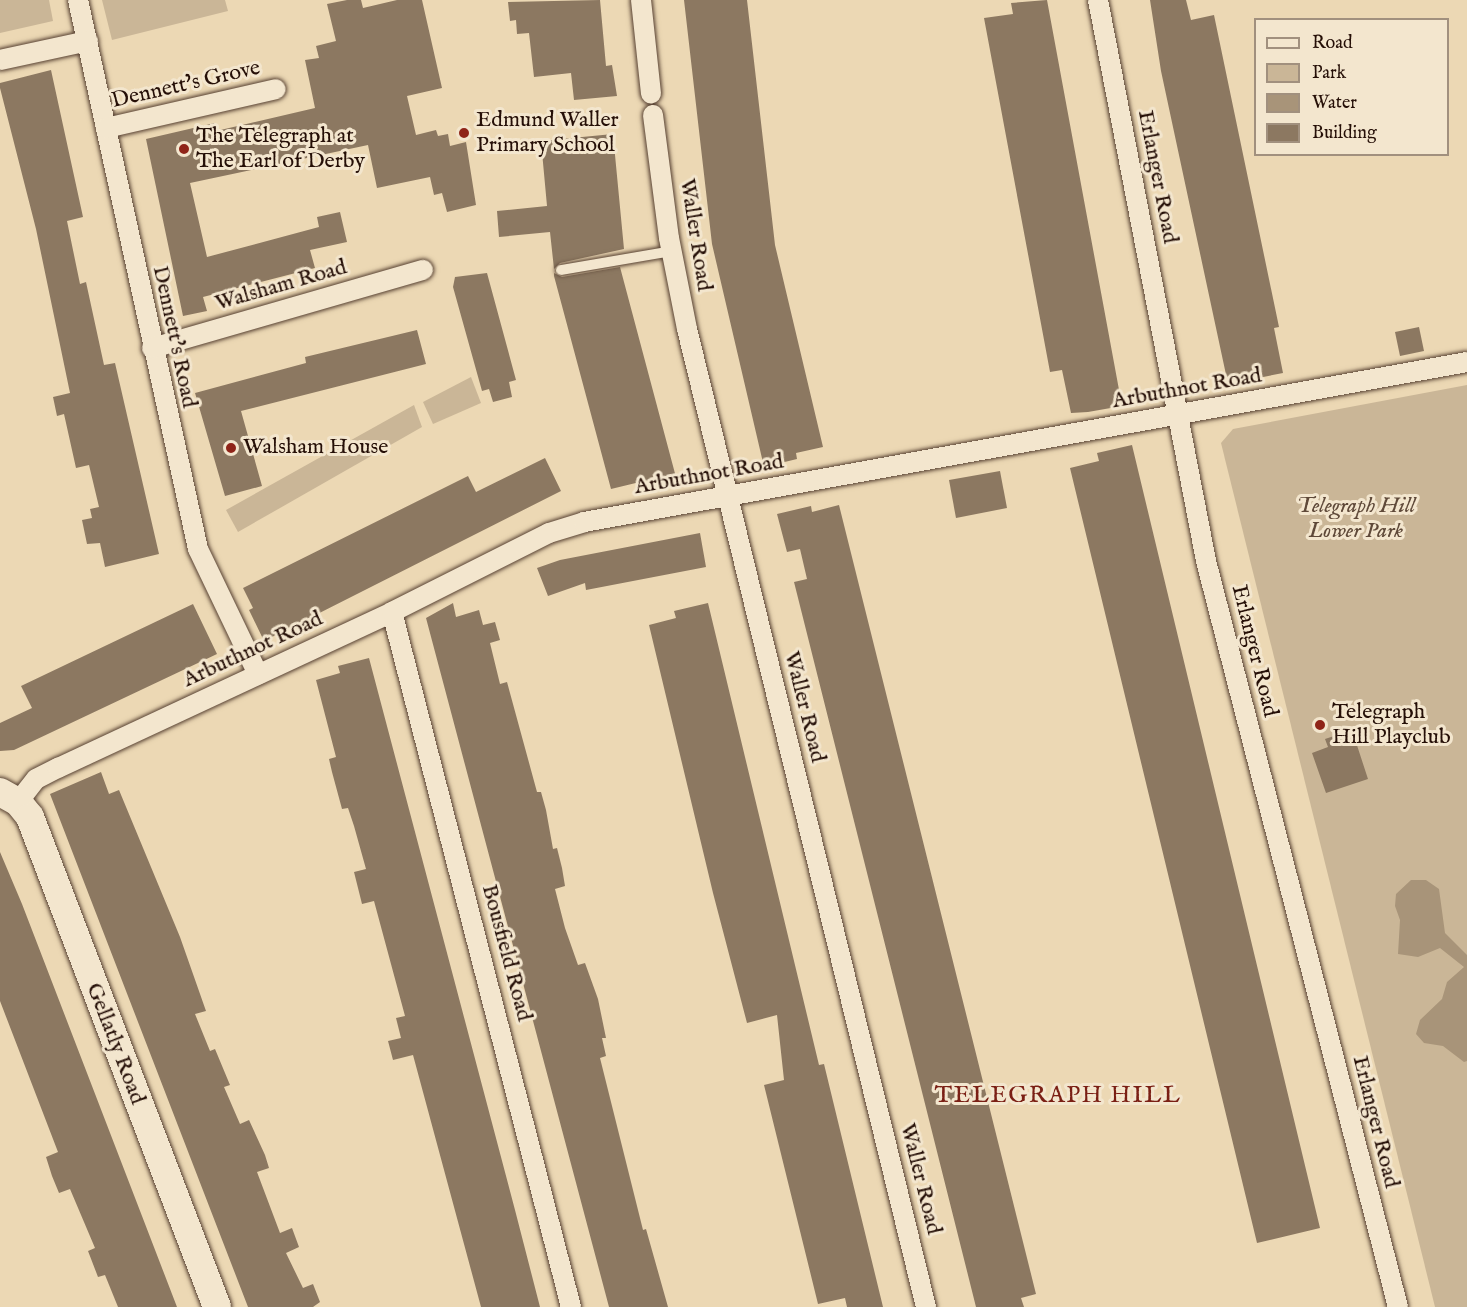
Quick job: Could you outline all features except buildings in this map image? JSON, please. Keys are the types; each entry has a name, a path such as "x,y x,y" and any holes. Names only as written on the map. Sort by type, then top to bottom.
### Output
{"main road":[{"name":"Gellatly Road","path":"9,797 30,817 217,1307"}],"street":[{"name":"Dennett's Road","path":"78,0 152,348 198,549 258,674"},
{"path":"641,0 651,93"},
{"name":"Erlanger Road","path":"1098,0 1206,561 1398,1307"},
{"path":"0,60 88,41"},
{"name":"Dennett's Grove","path":"106,128 276,89"},
{"name":"Waller Road","path":"653,115 672,251 727,496 926,1307"},
{"name":"Walsham Road","path":"152,348 423,270"},
{"name":"Arbuthnot Road","path":"9,797 36,779 392,612 549,533 584,522 1467,362"},
{"name":"Bousfield Road","path":"392,612 571,1307"}],"lane":[{"path":"651,93 653,115"},
{"path":"561,270 672,251"}],"green space":[{"path":"0,0 49,0 53,21 0,33"},
{"path":"102,0 225,0 228,11 112,40"},
{"path":"471,377 481,403 433,424 423,402"},
{"name":"Telegraph Hill Lower Park","path":"1467,385 1467,1307 1435,1307 1221,443 1233,429"},
{"path":"414,405 422,427 238,532 226,510"}],"water":[{"path":"1411,880 1426,880 1439,889 1445,933 1467,955 1467,1061 1464,1062 1443,1046 1424,1043 1416,1034 1420,1020 1442,999 1447,982 1464,967 1440,948 1418,957 1398,954 1400,920 1395,906 1396,894"}],"place":[{"name":"Edmund Waller Primary School","path":"464,133"},
{"name":"The Telegraph at The Earl of Derby","path":"184,149"},
{"name":"Walsham House","path":"231,448"},
{"name":"Telegraph Hill Playclub","path":"1320,725"}],"district":[{"name":"TELEGRAPH HILL","path":"1058,1096"}]}
